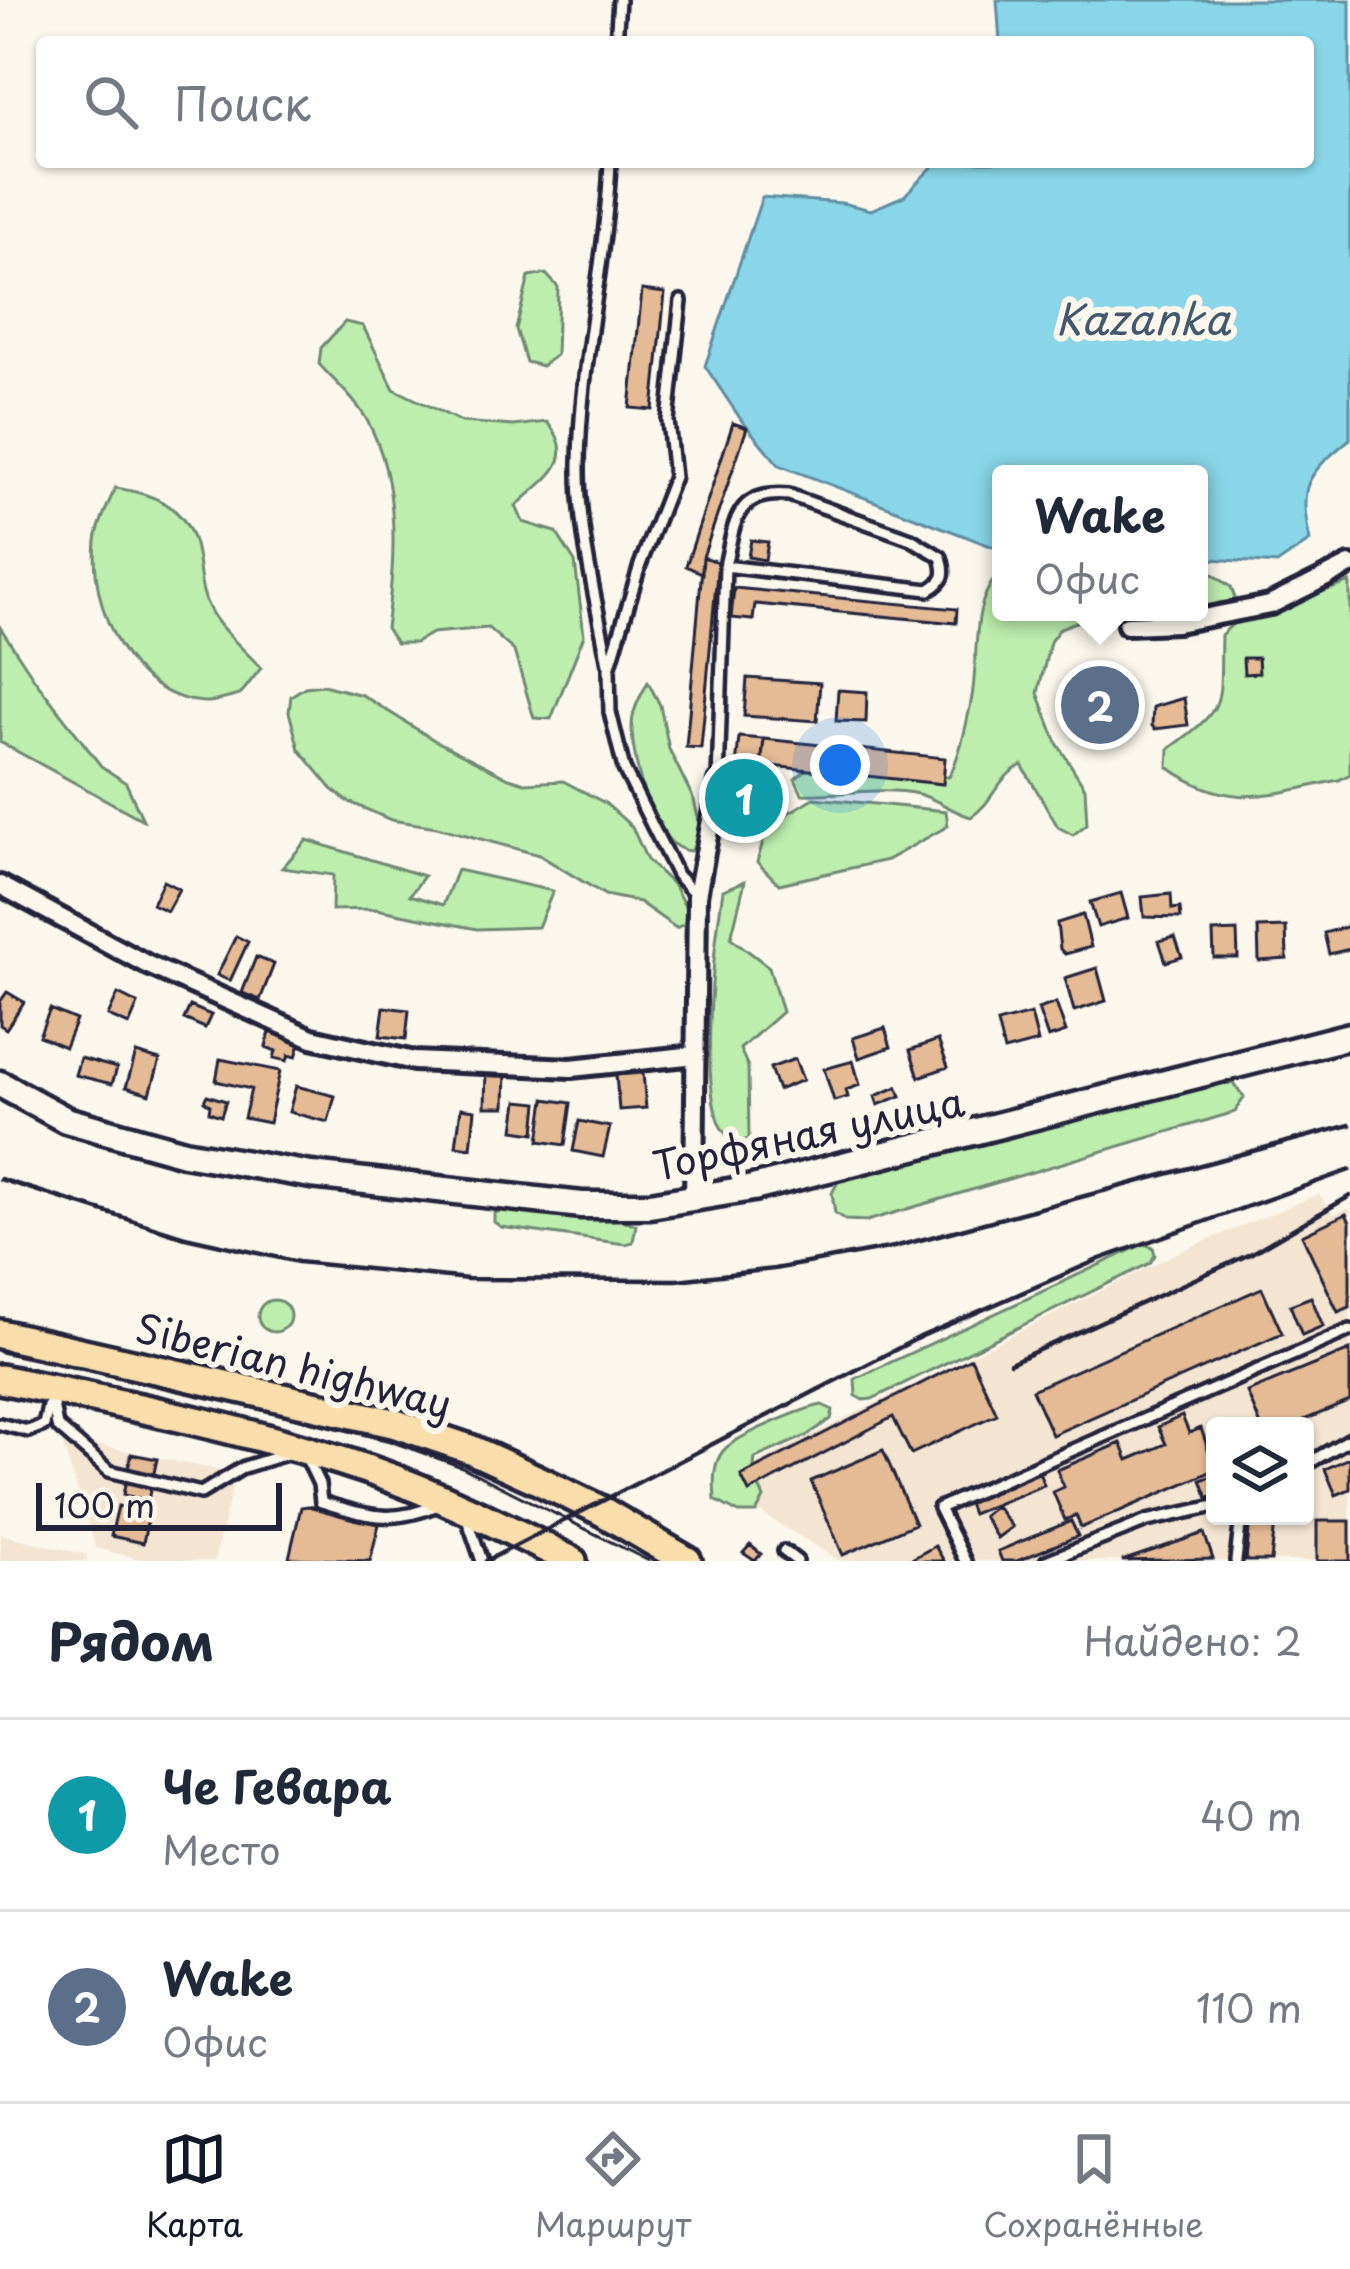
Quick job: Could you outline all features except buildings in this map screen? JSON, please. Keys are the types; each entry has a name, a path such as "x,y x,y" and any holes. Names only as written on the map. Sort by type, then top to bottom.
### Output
{"main road":[{"name":"Siberian highway","path":"0,1334 413,1429 470,1448 579,1500 687,1561"},
{"name":"Siberian highway","path":"0,1378 303,1450 375,1472 572,1561"}],"street":[{"path":"1208,617 1270,605 1350,565"},
{"path":"1126,625 1188,621"},
{"path":"694,1201 698,896 718,782"},
{"path":"0,885 146,964 311,1038 414,1061 571,1068 696,1055"},
{"name":"Торфяная улица","path":"0,1084 66,1120 123,1138 311,1175 581,1205 694,1201 1350,1036"}],"lane":[{"path":"616,36 619,0"},
{"path":"610,168 607,233 579,460 588,550 609,669 610,712 624,769 677,875 698,896"},
{"path":"609,669 640,565 674,477 668,421 681,301"},
{"path":"718,782 724,566 737,513 749,501 768,493 789,495 911,539 941,557 946,572 942,583 929,590 724,566"},
{"path":"965,1561 939,1508 1350,1330"},
{"path":"0,1424 28,1431 44,1425 50,1389"},
{"path":"50,1389 56,1426 109,1472 201,1493 244,1467 303,1450 319,1484 321,1502 383,1520 456,1506 482,1561"},
{"path":"1314,1460 1350,1439"},
{"path":"1046,1561 1147,1521 1206,1508"},
{"path":"1236,1561 1240,1525"},
{"path":"784,1551 796,1561"}],"shaded area":[{"path":"1319,1194 1333,1214 1350,1208 1350,1561 840,1561 714,1484 1181,1251"},
{"path":"60,1437 231,1473 231,1494 214,1561 147,1561 96,1548"},
{"path":"0,1534 87,1555 87,1561 0,1561"}],"green space":[{"path":"546,274 558,287 556,355 542,366 526,362 516,329 529,277"},
{"path":"345,322 363,326 394,389 462,422 513,426 547,422 557,436 561,448 555,469 516,506 523,522 556,532 575,562 584,635 551,719 534,718 514,651 488,628 432,633 415,643 396,643 386,628 393,524 386,471 363,414 319,364 321,348"},
{"path":"115,488 165,503 190,531 210,610 261,668 240,695 208,702 177,696 154,684 119,644 107,620 96,567 97,534"},
{"path":"1208,571 1231,587 1237,604 1208,611"},
{"path":"1350,582 1350,774 1251,796 1211,790 1168,767 1169,749 1202,723 1217,702 1221,635 1233,624"},
{"path":"991,585 992,621 1079,621 1060,628 1050,642 1038,693 1057,743 1085,788 1087,824 1073,835 1058,827 1022,765 971,817 925,796 903,792 802,794 795,779 807,769 949,777 971,702 979,616"},
{"path":"0,627 101,766 126,783 143,820 0,742"},
{"path":"648,682 660,705 669,749 694,800 700,827 692,851 666,837 641,781 632,721"},
{"path":"323,685 362,695 434,740 509,778 525,783 563,781 605,803 632,827 647,860 674,886 687,910 684,924 676,928 639,902 605,895 539,855 437,827 391,820 347,801 299,749 289,712 291,696 305,687"},
{"path":"814,798 946,811 948,826 887,860 779,884 757,862 768,825"},
{"path":"307,840 424,876 410,895 443,905 457,870 553,891 538,927 477,929 376,909 332,910 333,875 282,868"},
{"path":"745,881 731,938 769,967 782,1012 740,1049 748,1067 749,1138 736,1145 720,1126 713,1100 710,1008 723,890"},
{"path":"1233,1083 1244,1097 1235,1112 867,1221 845,1220 835,1213 832,1193 840,1178"},
{"path":"510,1208 620,1219 636,1225 633,1242 501,1227 494,1222 494,1213"},
{"path":"1144,1244 1153,1247 1150,1263 872,1399 856,1396 855,1379"},
{"path":"274,1300 286,1304 290,1316 286,1328 274,1332 262,1328 258,1316 262,1304"},
{"path":"822,1405 833,1410 831,1419 806,1436 755,1458 753,1474 764,1498 756,1513 739,1513 715,1500 714,1475 723,1451 770,1424"}],"water":[{"name":"Kazanka","path":"997,0 1350,0 1350,439 1309,482 1305,506 1310,541 1277,564 1208,559 1208,465 992,465 992,547 779,465 705,366 762,197 871,210 904,196 931,168 1314,168 1314,36 1000,36"}],"tram line":[{"path":"0,1352 390,1441 462,1467 649,1561"}],"railway":[{"path":"0,1179 185,1237 298,1262 468,1279 677,1280 774,1269 894,1247 1350,1125"},
{"path":"486,1561 922,1336 1100,1259 1350,1170"},
{"path":"1010,1363 1250,1254 1350,1196"}],"place":[{"name":"Wake","path":"1100,705"},
{"name":"Че Гевара","path":"744,798"}]}
